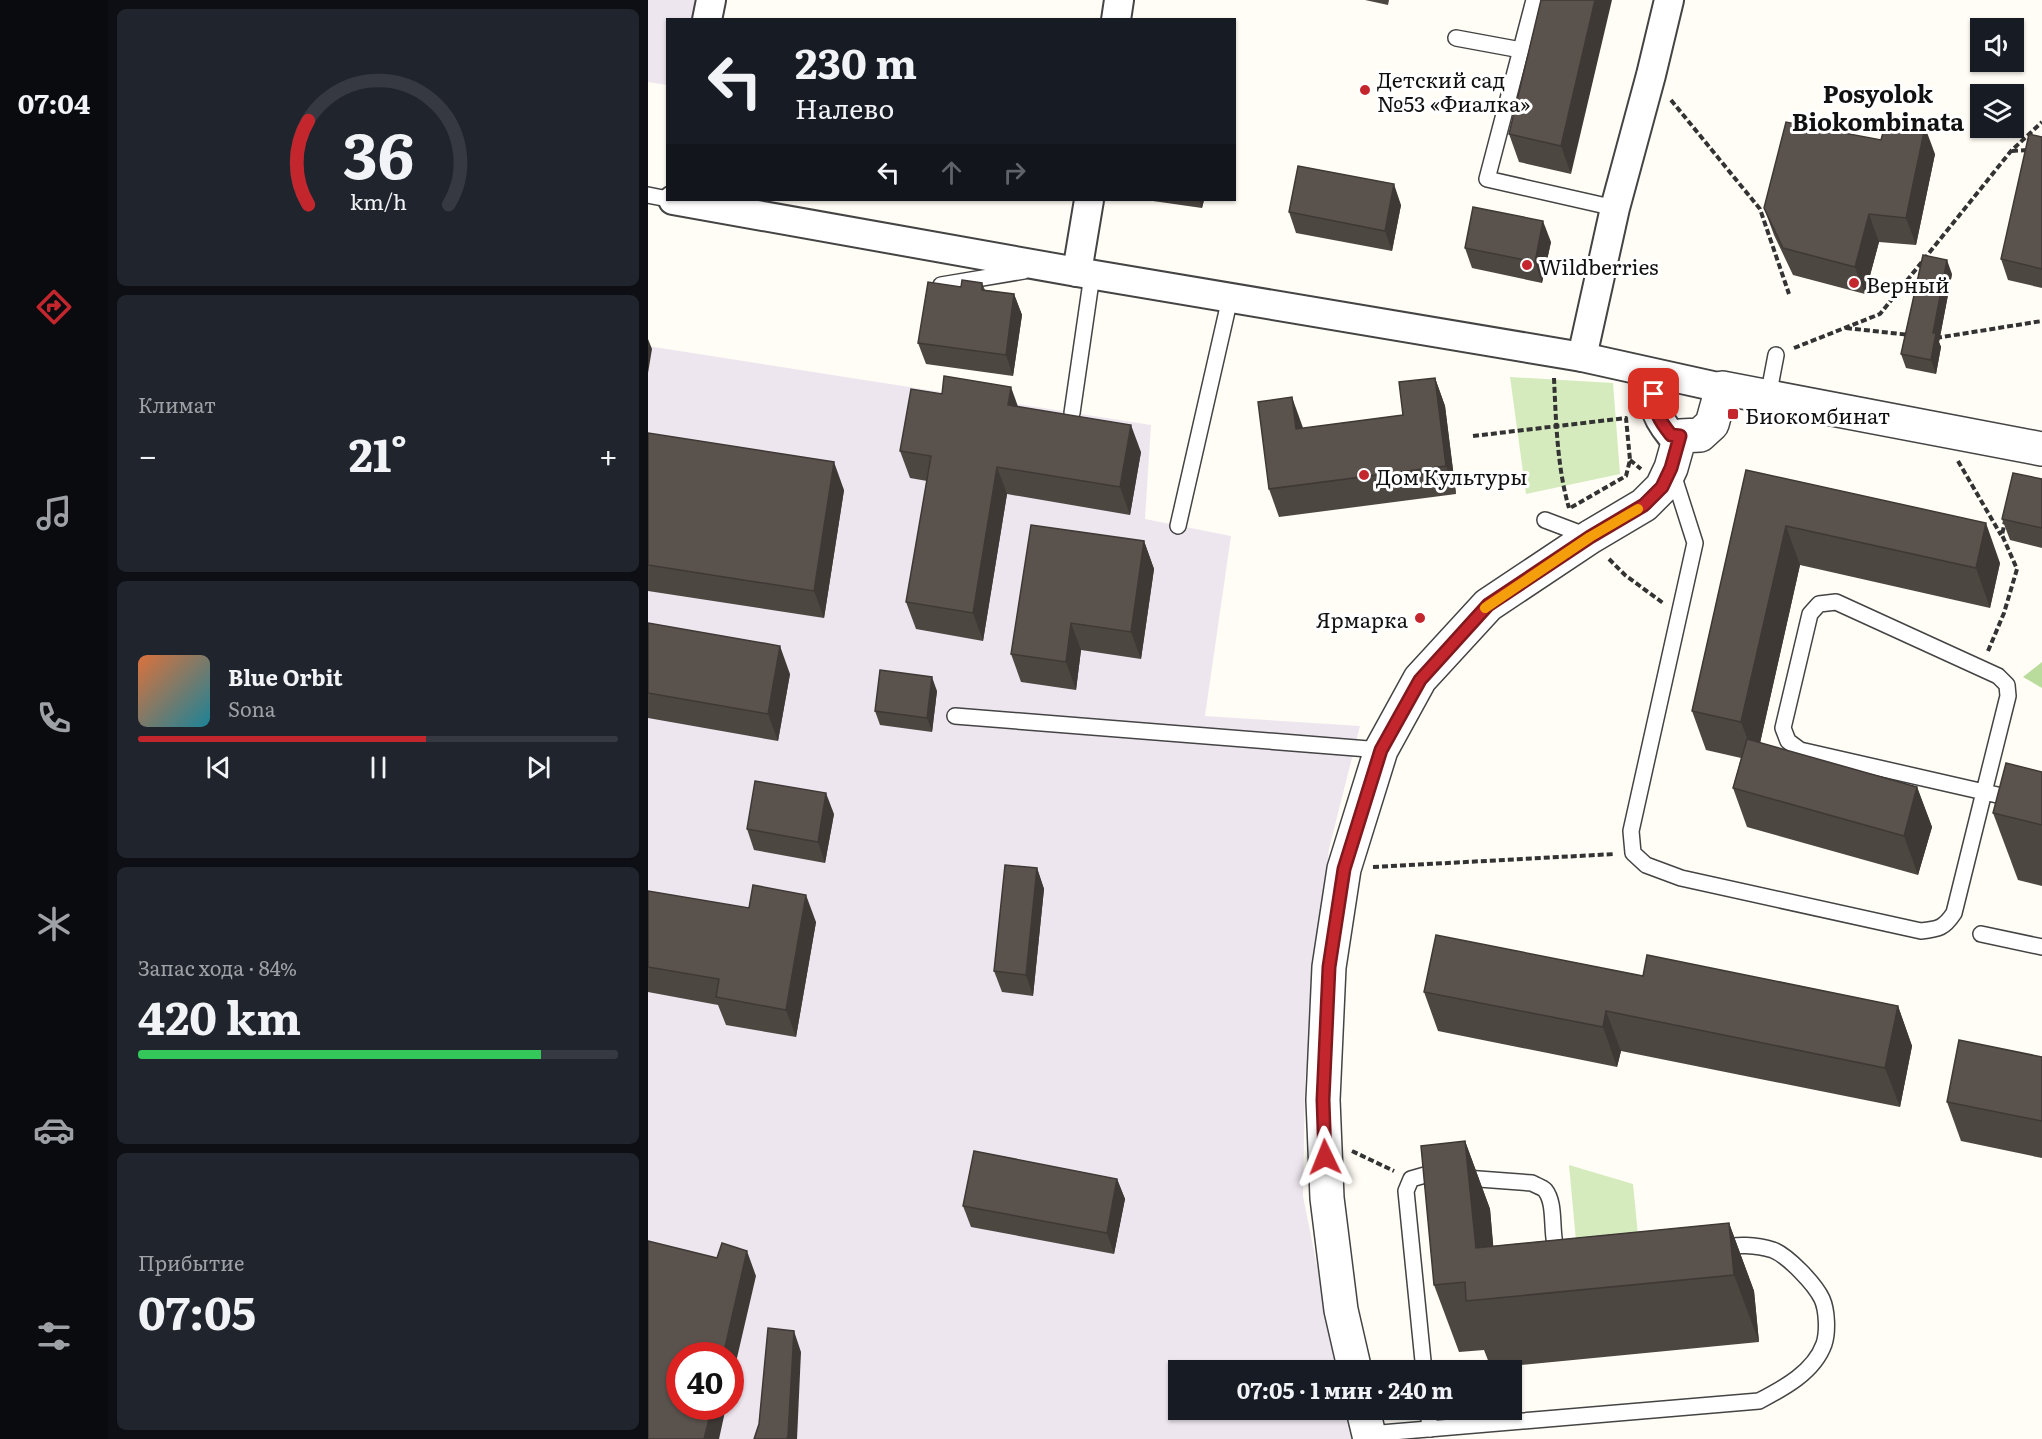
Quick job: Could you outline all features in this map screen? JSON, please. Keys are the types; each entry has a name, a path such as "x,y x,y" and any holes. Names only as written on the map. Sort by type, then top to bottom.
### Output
{"street":[{"path":"707,18 711,0"},
{"path":"1116,18 1119,0"},
{"path":"1570,356 1651,75 1669,0"},
{"path":"679,201 1085,274 1570,356 1768,397 2042,448"},
{"path":"1085,274 1089,201"},
{"path":"1657,375 1654,394 1655,409 1671,435 1700,435 1712,424 1722,388"},
{"path":"1352,1360 1341,1310 1319,1137 1323,1100 1329,967 1344,869 1381,750 1420,680 1488,605 1590,537 1644,505 1662,487 1671,468 1680,436"}],"lane":[{"path":"1534,0 1487,178 1614,208"},
{"path":"1456,38 1521,51"},
{"path":"648,195 666,199"},
{"path":"941,285 1047,267"},
{"path":"1072,413 1085,274"},
{"path":"1178,526 1230,298"},
{"path":"1768,397 1776,355"},
{"path":"1671,468 1695,543 1631,831 1633,853 1646,865 1681,878 1921,931 1938,929 1948,923 1954,913 1984,792 2008,696 2007,685 1998,676 1836,602 1819,603 1810,614 1783,728 1788,741 1800,750 1984,792 2042,805"},
{"path":"1545,520 1590,537"},
{"path":"955,716 1381,750"},
{"path":"1981,934 2042,947"},
{"path":"1423,1360 1406,1191 1411,1179 1425,1175 1532,1183 1544,1189 1550,1201 1555,1247 1559,1256 1570,1260"},
{"path":"1367,1428 1430,1429 1759,1401 1787,1387 1813,1362 1825,1343 1826,1318 1822,1298 1801,1271 1775,1251 1743,1244 1709,1248"},
{"path":"1429,1420 1430,1429"}],"path":[{"path":"1651,75 1760,208 1789,294"},
{"path":"1776,355 1880,314 2011,151 2042,122"},
{"path":"2011,151 2038,150"},
{"path":"1935,338 2042,321"},
{"path":"1846,328 1913,335"},
{"path":"1473,436 1557,426 1626,418 1630,460 1626,476 1569,508 1565,494 1557,426 1553,375 1570,356"},
{"path":"1940,430 2002,535 2017,569 2004,613 1981,668"},
{"path":"2002,535 2007,515"},
{"path":"1590,537 1625,575 1662,602 1666,609"},
{"path":"1344,869 1633,853"},
{"path":"1319,1137 1411,1179"}],"shaded area":[{"path":"648,0 710,0 704,18 666,18 666,85 648,82"},
{"path":"648,346 1151,425 1145,519 1231,536 1205,716 1360,726 1329,849 1305,1082 1303,1196 1336,1360 1168,1360 1168,1420 1348,1420 1352,1439 648,1439"}],"green space":[{"path":"1510,377 1613,383 1620,474 1526,494"},
{"path":"2042,662 2042,688 2023,677"},
{"path":"1569,1165 1633,1184 1638,1235 1576,1241"}],"building":[{"path":"1541,0 1595,0 1561,146 1509,134"},
{"path":"1887,118 1925,127 1906,218 1869,214 1855,267 1783,248 1764,208 1786,122 1881,140"},
{"path":"2029,134 2042,137 2042,269 2001,259"},
{"path":"1298,166 1394,184 1385,231 1289,212"},
{"path":"1473,207 1543,221 1535,262 1465,248"},
{"path":"1923,255 1947,260 1933,333 1936,333 1931,360 1901,354"},
{"path":"962,280 982,283 982,290 1014,294 1006,355 918,343 928,282 961,287"},
{"path":"944,376 1011,387 1008,405 1131,425 1120,487 997,467 973,613 906,602 931,456 900,451 911,389 942,394"},
{"path":"1435,378 1446,466 1269,489 1258,402 1292,397 1296,429 1403,415 1399,382"},
{"path":"648,433 834,462 814,591 648,565"},
{"path":"1746,470 1986,523 1976,568 1786,526 1741,722 1692,711"},
{"path":"2013,473 2042,479 2042,528 2002,519"},
{"path":"1031,525 1144,541 1131,632 1071,623 1066,662 1011,654"},
{"path":"648,623 780,646 768,714 648,693"},
{"path":"880,670 932,677 927,718 875,711"},
{"path":"1747,739 1917,787 1904,836 1733,788"},
{"path":"2006,763 2042,772 2042,825 1993,813"},
{"path":"755,781 826,793 818,842 747,829"},
{"path":"1005,865 1037,868 1026,975 994,971"},
{"path":"753,885 806,895 786,1010 716,997 719,979 648,967 648,891 749,908"},
{"path":"1436,935 1643,976 1647,955 1898,1006 1885,1068 1606,1011 1603,1027 1424,992"},
{"path":"1959,1040 2042,1057 2042,1121 1947,1102"},
{"path":"1465,1141 1476,1248 1729,1223 1734,1275 1466,1301 1465,1282 1434,1285 1421,1146"},
{"path":"974,1151 1117,1179 1107,1233 963,1206"},
{"path":"648,1241 717,1258 722,1243 747,1251 726,1342 666,1342 666,1420 709,1420 704,1439 648,1439"},
{"path":"768,1328 794,1331 787,1439 754,1439 759,1424"}],"slow traffic":[{"path":"1485,608 1590,537 1638,509"}],"place":[{"name":"Детский сад №53 «Фиалка»","path":"1365,90"},
{"name":"Wildberries","path":"1527,265"},
{"name":"Верный","path":"1854,283"},
{"name":"Биокомбинат","path":"1733,414"},
{"name":"Дом Культуры","path":"1364,475"},
{"name":"Ярмарка","path":"1420,618"}],"district":[{"name":"Posyolok Biokombinata","path":"1878,106"}],"route":[{"path":"1325,1157 1323,1100 1329,967 1344,869 1381,750 1420,680 1488,605 1590,537 1644,505 1662,487 1671,468 1680,436 1671,435 1661,422 1655,409 1654,394"}]}
